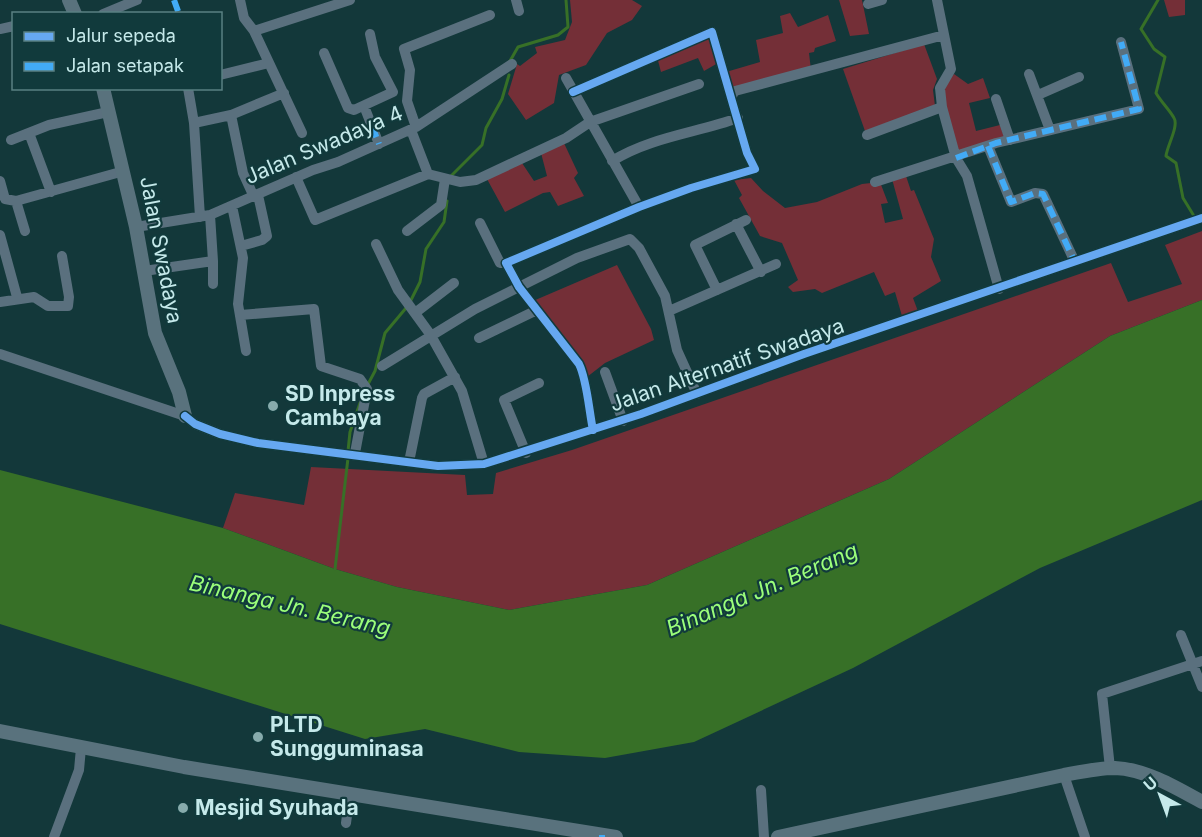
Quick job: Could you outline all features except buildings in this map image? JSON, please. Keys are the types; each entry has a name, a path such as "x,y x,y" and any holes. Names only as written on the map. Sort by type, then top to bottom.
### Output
{"main road":[{"name":"Jalan Swadaya","path":"103,90 136,227 155,333 177,385 185,416"},
{"path":"0,731 349,798 606,836"},
{"path":"778,837 1064,775 1110,768 1128,770 1169,784 1202,802"}],"street":[{"path":"108,12 137,0"},
{"path":"240,0 244,18 254,32 302,133"},
{"path":"254,32 350,0"},
{"path":"516,0 519,11"},
{"path":"868,4 882,0"},
{"path":"938,0 951,69 940,88 942,107 956,158 967,176 985,248 999,289"},
{"path":"428,174 407,101 410,70 404,50 490,15"},
{"path":"480,223 496,258 500,263 506,263 639,207 691,188 755,169 712,32 573,92"},
{"path":"324,53 348,108 351,111 364,106 393,92 375,57 370,34"},
{"path":"731,97 735,91 944,34"},
{"path":"875,182 988,146 1139,109 1121,42"},
{"path":"222,75 269,63"},
{"name":"Jalan Swadaya 4","path":"136,227 205,216 379,144 414,128 512,64"},
{"path":"1029,74 1050,130"},
{"path":"1038,95 1079,77"},
{"path":"566,78 639,207"},
{"path":"296,177 315,220 428,174 464,183 476,180 566,138 590,122 699,84"},
{"path":"188,90 213,261 213,284"},
{"path":"194,123 231,115 284,93"},
{"path":"996,99 1010,140"},
{"path":"364,106 379,144"},
{"path":"867,135 942,107"},
{"path":"11,140 49,125 108,112"},
{"path":"231,115 243,173 256,196 267,236 262,240 242,246"},
{"path":"612,161 646,144 700,131 738,117"},
{"path":"29,133 51,192"},
{"path":"988,146 1011,202 1035,193 1043,194 1074,260"},
{"path":"0,181 8,202 124,171"},
{"path":"407,231 441,205 445,179"},
{"path":"16,201 25,231"},
{"path":"232,206 242,246 240,315 246,351"},
{"name":"Jalan Alternatif Swadaya","path":"0,354 185,416 195,424 237,438 438,466 484,464 526,453 623,421 804,354 1202,218"},
{"path":"717,290 695,245 741,222 761,272"},
{"path":"0,236 17,297"},
{"path":"382,366 430,334 519,287 578,258 630,239 639,248 658,282 669,311 677,350 697,394"},
{"path":"376,244 398,290 430,334 455,377 468,406 484,464"},
{"path":"0,302 17,297 34,297 55,307 68,306 69,297 62,256"},
{"path":"144,271 213,261"},
{"path":"506,263 519,287 568,348 583,372 593,430"},
{"path":"669,311 776,264"},
{"path":"415,313 454,282"},
{"path":"240,315 314,309 321,366 360,379 367,389 355,453"},
{"path":"479,338 537,310"},
{"path":"605,372 623,421"},
{"path":"409,462 424,394 455,377"},
{"path":"526,453 504,400 539,383"},
{"path":"1181,635 1198,663 1202,687"},
{"path":"1110,768 1102,694 1198,663"},
{"path":"54,837 78,770 81,748"},
{"path":"1064,775 1085,837"},
{"path":"761,790 764,837"},
{"path":"346,823 349,798"}],"shaded area":[{"path":"570,0 632,0 642,6 632,20 607,33 586,65 559,75 554,103 526,120 508,94 517,64 520,66 537,53 535,47 565,40 572,22"},
{"path":"839,0 862,0 869,34 850,36"},
{"path":"1164,0 1185,0 1185,15 1169,17"},
{"path":"790,13 798,27 828,15 836,41 815,48 814,52 809,53 811,70 728,91 726,72 760,62 756,40 783,33 780,16"},
{"path":"712,30 718,63 704,71 698,58 661,72 656,53"},
{"path":"924,44 937,79 933,90 935,106 865,131 843,69"},
{"path":"954,74 968,84 983,78 990,98 969,103 976,131 1000,125 1005,139 958,154 941,90"},
{"path":"563,141 578,173 574,178 584,196 558,206 550,192 543,193 505,212 487,179 522,163 534,181 547,176 541,153"},
{"path":"906,176 934,239 931,257 941,281 913,298 919,314 902,316 895,292 885,296 874,272 822,293 815,289 793,292 788,287 798,280 782,243 760,236 739,198 742,195 734,180 751,178 763,191 785,208 817,202 862,184 880,182 888,203 881,204 885,223 903,219 892,179"},
{"path":"1202,231 1202,300 1110,336 889,479 647,585 509,610 397,587 335,569 223,528 235,493 304,505 311,467 465,475 467,495 493,494 496,473 572,450 1111,263 1128,302 1182,284 1165,245"},
{"path":"617,265 651,329 654,340 605,363 587,377 533,301"}],"water":[{"name":"Binanga Jn. Berang","path":"1202,300 1202,500 1040,568 853,668 694,742 605,758 519,752 425,729 365,739 0,624 0,470 223,528 335,569 397,587 509,610 647,585 889,479 1110,336"}],"waterway":[{"path":"510,61 518,47 558,35 568,27 566,0"},
{"path":"1158,0 1141,29 1154,49 1165,57 1156,93 1175,122 1166,156 1176,163 1183,198 1194,216"},
{"path":"450,177 482,145 486,128 502,99 509,75"},
{"path":"410,302 420,282 426,249 444,222 447,201"},
{"path":"367,386 375,371 385,333 406,308"},
{"path":"348,451 350,432 360,403"},
{"path":"335,569 348,458"}],"marked path":[{"path":"174,0 178,12"},
{"path":"956,158 996,143 1139,109 1121,42"},
{"path":"372,126 379,144"},
{"path":"988,146 1011,202 1035,193 1043,194 1074,260"}],"cycle path":[{"path":"573,92 712,32 747,153 755,169 691,188 639,207 506,263 519,287 579,364 586,387 593,430"},
{"path":"185,416 195,424 220,434 258,443 438,466 484,464 641,414 804,354 1202,218"}],"place":[{"name":"SD Inpress Cambaya","path":"273,406"},
{"name":"PLTD Sungguminasa","path":"258,737"},
{"name":"Mesjid Syuhada","path":"183,808"}]}
